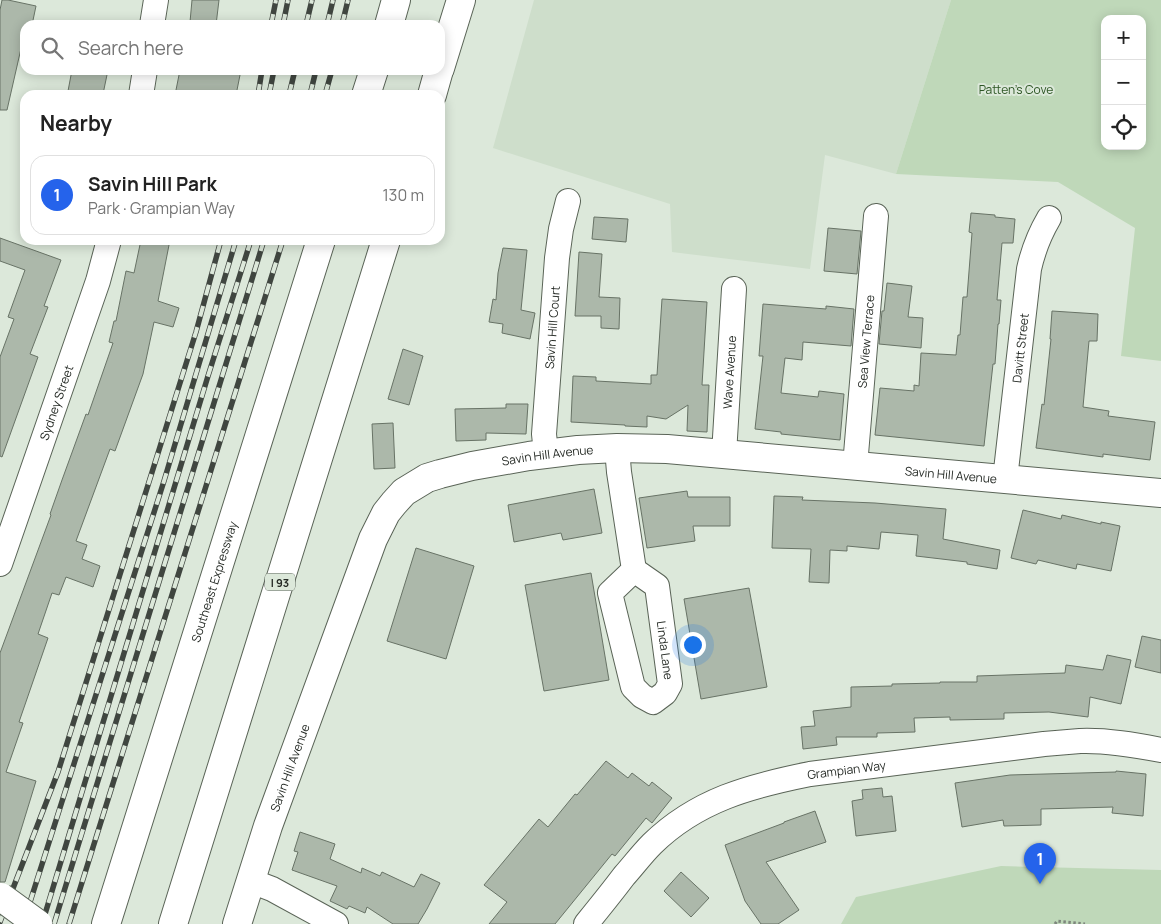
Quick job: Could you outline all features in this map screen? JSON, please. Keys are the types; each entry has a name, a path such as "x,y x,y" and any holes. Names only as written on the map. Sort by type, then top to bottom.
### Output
{"main road":[{"path":"390,20 396,0"},
{"path":"445,53 461,0"},
{"path":"368,90 372,75"},
{"path":"434,90 438,75"},
{"name":"Southeast Expressway","path":"106,924 318,245"},
{"name":"I 93","path":"173,924 384,245"},
{"name":"Savin Hill Avenue","path":"237,924 271,818 373,539 386,513 394,502 404,492 427,478 472,466 546,453 617,448 651,448 1161,493"},
{"path":"0,897 38,924"}],"street":[{"path":"153,20 156,0"},
{"path":"142,90 144,75"},
{"name":"Savin Hill Court","path":"546,453 544,434 557,258 560,229 568,202"},
{"name":"Sea View Terrace","path":"855,466 876,216"},
{"name":"Davitt Street","path":"1005,479 1029,269 1039,234 1048,218"},
{"name":"Sydney Street","path":"0,564 98,281 108,245"},
{"name":"Wave Avenue","path":"724,454 734,289"},
{"path":"617,448 634,570"},
{"name":"Linda Lane","path":"634,570 657,586 670,684 665,693 653,702 642,696 633,687 610,593 634,570"},
{"name":"Grampian Way","path":"586,924 639,858 664,833 708,804 742,790 810,774 1044,744 1097,741 1161,750"},
{"path":"251,880 272,889 336,924"}],"path":[{"path":"1055,924 1058,921 1085,924"}],"shaded area":[{"path":"534,0 951,0 896,174 825,155 810,269 672,252 670,204 493,148"}],"green space":[{"name":"Patten's Cove","path":"951,0 1161,0 1161,361 1121,356 1135,228 1058,182 896,174"},
{"path":"1001,866 1161,870 1161,924 841,924 856,897"}],"building":[{"path":"2,0 36,6 33,20 20,20 20,53 7,110 0,110 0,10"},
{"path":"192,0 219,0 217,20 190,20"},
{"path":"71,75 107,75 104,90 68,90"},
{"path":"179,75 240,75 237,90 176,90"},
{"path":"971,213 1015,219 1013,243 1002,243 997,300 1001,300 999,324 984,446 875,435 880,388 914,391 914,385 919,386 921,353 956,355 958,335 960,335 963,297 967,297 972,233 969,232"},
{"path":"594,217 628,219 626,242 592,239"},
{"path":"828,228 861,231 857,274 824,271"},
{"path":"0,238 61,260 44,306 48,307 30,354 38,357 2,457 0,456 0,357 14,319 8,317 25,270 0,261"},
{"path":"140,245 169,245 158,301 179,308 173,327 154,322 143,374 115,451 110,449 76,541 87,545 82,559 100,566 93,587 66,577 59,595 52,593 38,634 48,638 19,722 23,723 6,772 36,781 5,882 0,882 0,653 113,343 109,342 114,321 116,321 126,271 134,273"},
{"path":"503,248 527,250 521,310 535,313 530,339 502,333 503,324 489,322 493,299 496,300 498,273"},
{"path":"579,252 602,254 599,297 620,298 619,329 601,328 601,316 575,316"},
{"path":"887,283 912,286 908,317 923,318 921,348 879,344"},
{"path":"662,299 707,302 702,385 709,385 707,432 687,431 688,405 666,419 647,416 647,427 571,422 573,376 596,377 596,381 651,384 651,375 657,375"},
{"path":"763,304 826,309 826,306 854,309 851,346 803,342 802,360 785,358 781,393 818,397 819,391 844,394 840,440 781,434 781,432 755,429 763,356 759,356"},
{"path":"1052,311 1098,314 1097,341 1089,341 1083,407 1109,411 1108,416 1155,422 1150,460 1103,454 1103,457 1036,448 1042,404 1044,405"},
{"path":"403,349 423,356 409,405 388,399"},
{"path":"506,404 528,404 526,434 486,433 486,440 456,441 455,409 506,408"},
{"path":"393,423 395,468 374,469 372,424"},
{"path":"594,489 602,533 563,540 561,533 514,542 508,505"},
{"path":"687,491 688,497 730,497 730,526 693,526 695,541 647,548 639,498"},
{"path":"774,496 803,497 802,500 875,503 946,509 943,539 1000,550 997,569 967,564 967,562 916,556 918,535 881,532 879,549 847,546 847,551 830,550 829,583 809,582 811,549 772,548"},
{"path":"1023,510 1061,519 1062,515 1101,524 1101,522 1120,526 1111,571 1077,564 1076,569 1038,560 1036,564 1011,558"},
{"path":"416,548 474,566 446,659 387,641"},
{"path":"591,573 609,680 544,691 525,585"},
{"path":"749,588 767,687 701,699 684,599"},
{"path":"1142,636 1161,640 1161,673 1135,667"},
{"path":"1107,655 1131,660 1121,704 1090,697 1088,717 1049,712 1004,713 1004,719 950,720 950,717 914,718 915,732 877,733 877,737 836,737 837,745 803,749 801,727 815,726 813,711 851,707 851,687 977,682 977,676 1065,673 1066,665 1103,670"},
{"path":"606,761 628,778 632,773 649,786 652,782 672,798 652,823 646,818 615,856 612,854 555,924 489,924 507,902 484,885 539,819 548,827 575,794 577,795"},
{"path":"1116,771 1146,774 1143,816 1112,813 1113,807 1041,809 1041,825 1004,826 1003,820 962,827 955,783 1010,775"},
{"path":"882,788 883,797 892,796 896,831 856,836 852,801 863,799 862,790"},
{"path":"815,811 826,842 766,862 799,910 778,924 761,924 745,901 725,845"},
{"path":"300,832 335,844 330,859 361,873 362,868 380,876 382,872 414,887 421,874 440,883 418,924 393,924 367,907 365,913 349,906 347,909 330,901 337,886 292,870 298,852 294,851"},
{"path":"681,872 709,898 691,917 664,891"}],"railway":[{"path":"272,20 276,0"},
{"path":"284,20 288,0"},
{"path":"307,20 312,0"},
{"path":"328,20 333,0"},
{"path":"343,20 348,0"},
{"path":"259,90 261,75"},
{"path":"270,90 273,75"},
{"path":"290,90 294,75"},
{"path":"311,90 315,75"},
{"path":"326,90 331,75"},
{"path":"0,922 58,772 196,332 220,245"},
{"path":"23,924 164,481 235,245"},
{"path":"42,924 249,245"},
{"path":"54,924 262,245"},
{"path":"69,924 281,245"}],"place":[{"name":"Savin Hill Park","path":"1040,884"}]}
